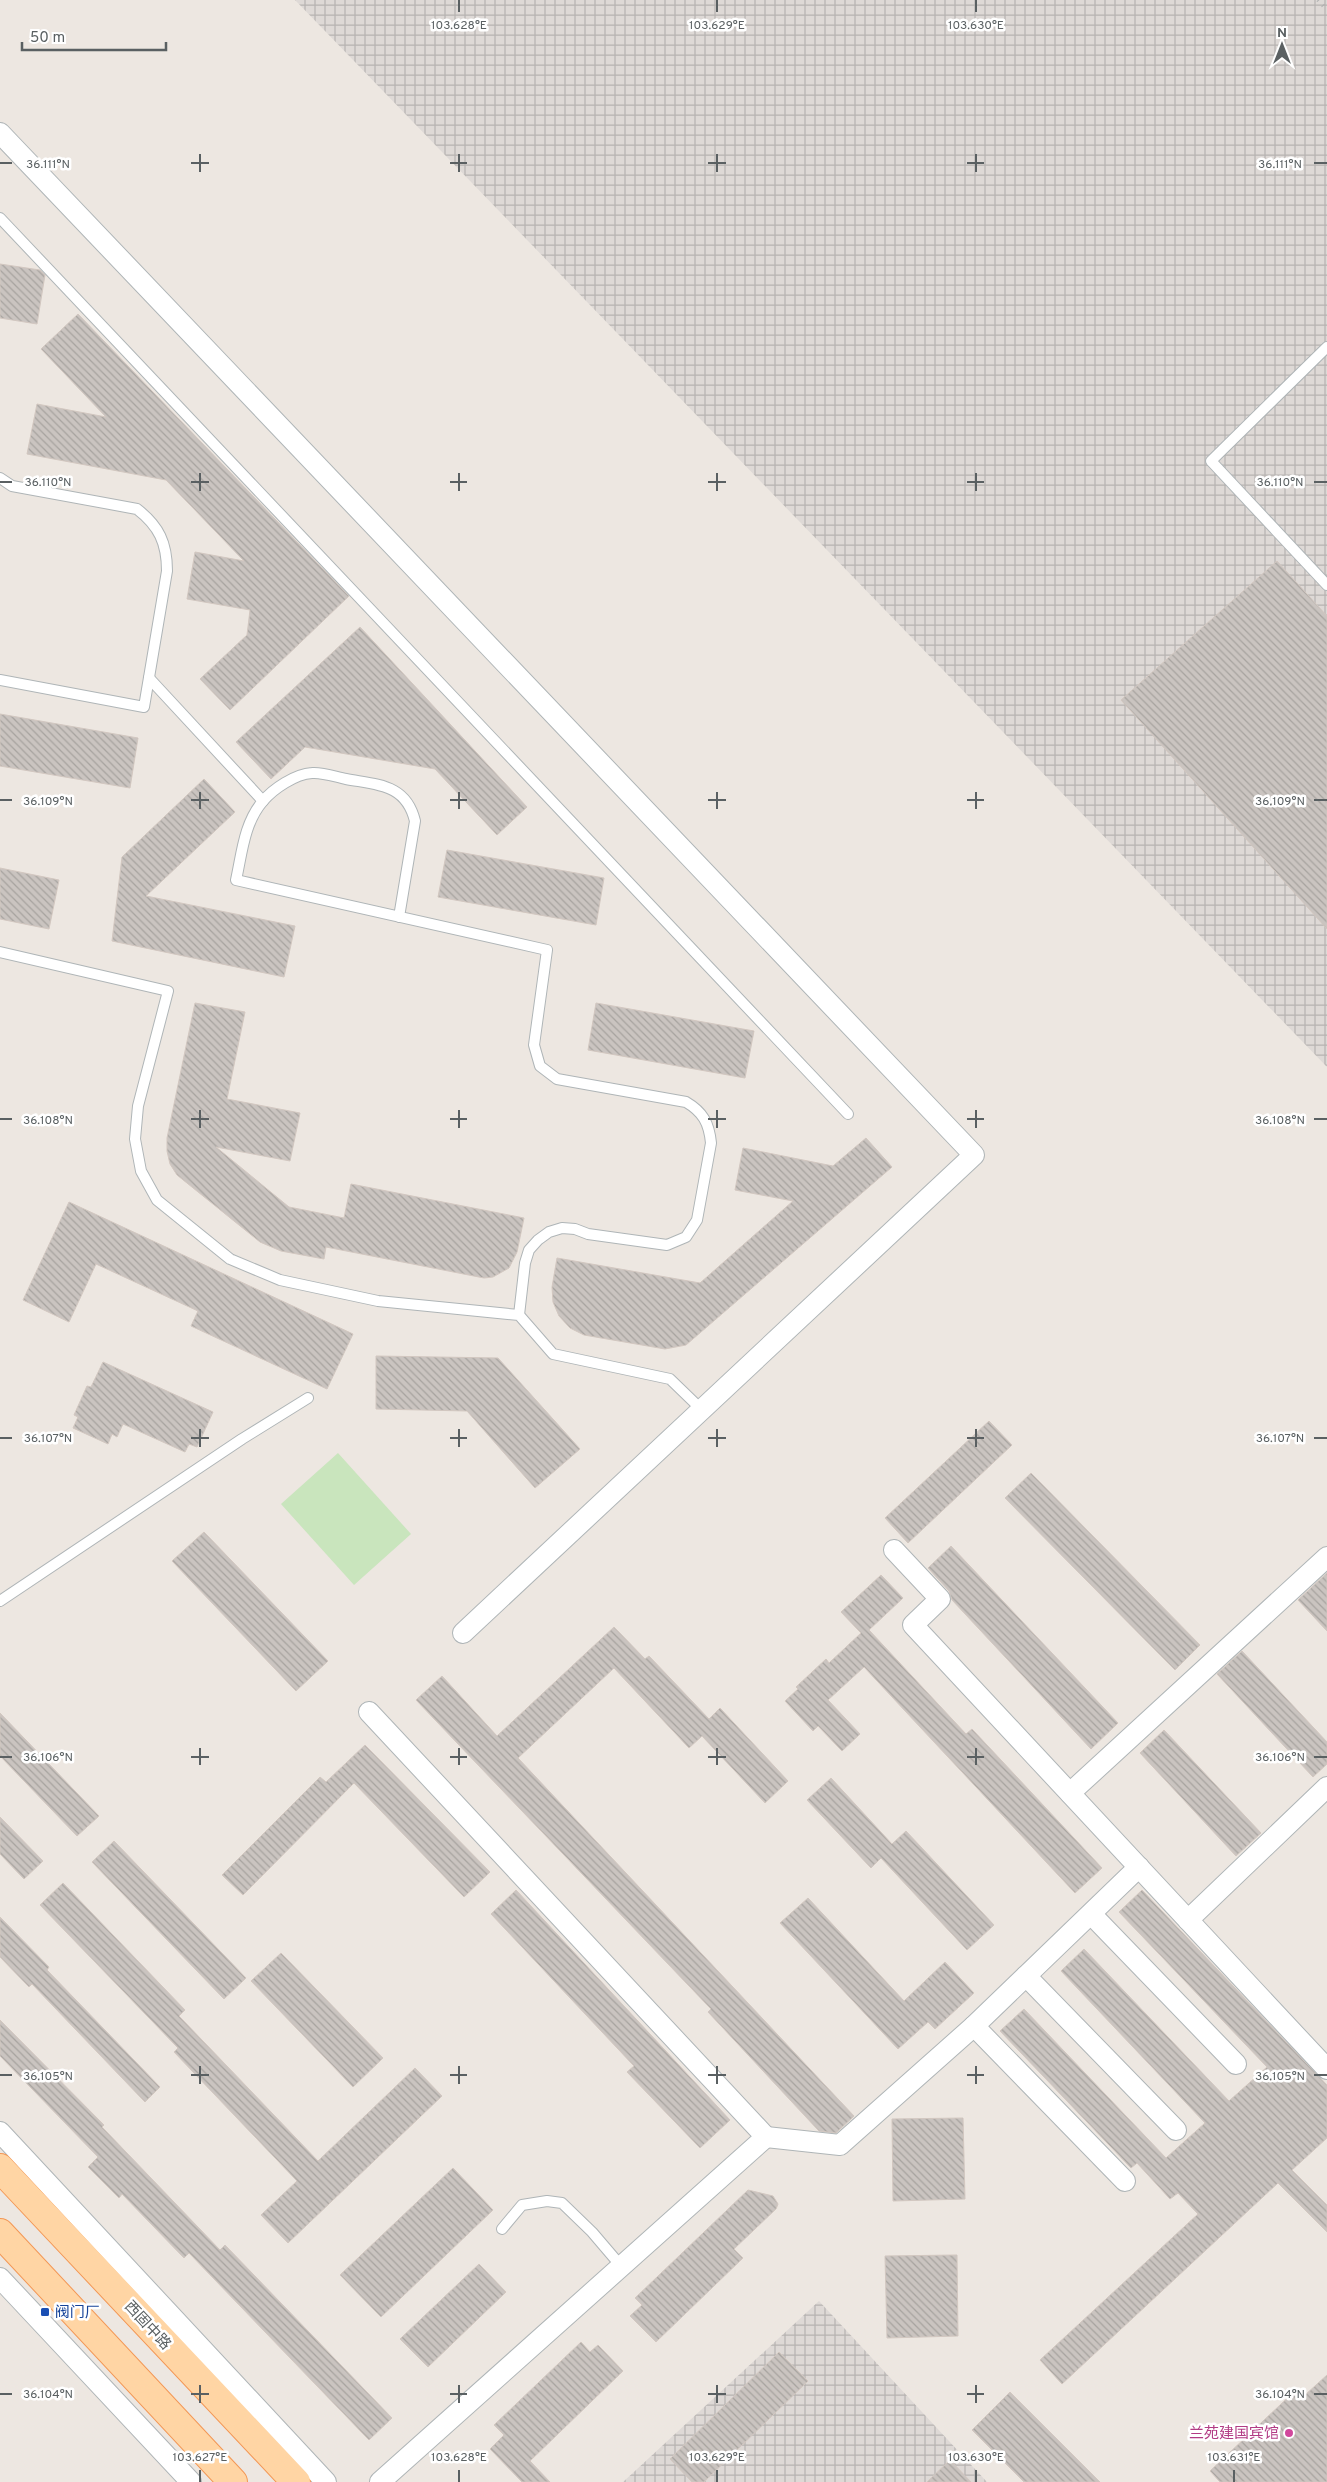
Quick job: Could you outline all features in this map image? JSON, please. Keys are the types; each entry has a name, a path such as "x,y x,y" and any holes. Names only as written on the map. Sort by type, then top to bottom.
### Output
{"main road":[{"name":"西固中路","path":"0,2168 296,2482"},
{"path":"0,2233 233,2482"}],"street":[{"path":"0,133 974,1155 463,1634"},
{"path":"894,1550 940,1599 913,1625 1327,2069"},
{"path":"1070,1794 1325,1562"},
{"path":"369,1712 766,2137 840,2145 974,2026 1139,1867"},
{"path":"1188,1920 1327,1787"},
{"path":"1090,1914 1236,2064"},
{"path":"1026,1976 1176,2130"},
{"path":"974,2026 1125,2181"},
{"path":"0,2132 326,2482"},
{"path":"380,2482 766,2137"},
{"path":"0,2278 191,2482"}],"lane":[{"path":"0,218 848,1114"},
{"path":"1327,347 1211,461 1327,585"},
{"path":"0,478 12,486 137,509 151,520 161,535 167,553 167,571 144,708 0,680"},
{"path":"149,678 263,801"},
{"path":"399,917 415,821 412,809 405,798 396,790 384,786 312,773 285,783 263,801 248,825 236,880 399,917 547,950 534,1045 540,1066 557,1079 686,1102 697,1109 705,1118 710,1130 711,1143 698,1220 686,1237 667,1245 588,1234 575,1229 562,1228 549,1232 538,1240 527,1256 519,1316"},
{"path":"0,952 168,991 138,1106 134,1139 141,1171 156,1200 230,1259 280,1280 378,1302 519,1316 553,1354 670,1379 702,1410"},
{"path":"0,1601 242,1439 308,1398"},
{"path":"502,2229 522,2205 547,2201 562,2203 592,2232 621,2266"}],"shaded area":[{"path":"295,0 1327,0 1327,1067"},
{"path":"819,2301 987,2482 623,2482"}],"green space":[{"path":"338,1453 411,1534 354,1585 281,1504"}],"building":[{"path":"0,264 40,270 45,275 37,324 0,318"},
{"path":"78,314 349,596 230,710 200,679 247,635 250,610 187,599 195,552 244,561 166,480 27,454 37,404 106,417 41,349"},
{"path":"1277,561 1327,616 1327,929 1121,700"},
{"path":"360,627 527,807 497,835 435,769 305,747 271,779 236,742"},
{"path":"0,714 138,738 130,788 0,766"},
{"path":"204,779 235,812 146,896 295,926 284,977 112,941 122,857"},
{"path":"447,850 604,878 596,925 438,897"},
{"path":"0,868 59,880 49,929 0,919"},
{"path":"195,1003 245,1012 227,1099 300,1113 290,1161 216,1147 289,1207 344,1218 351,1184 524,1218 517,1252 509,1268 493,1277 484,1278 326,1247 324,1259 281,1251 260,1242 177,1175 170,1164 167,1138"},
{"path":"596,1003 754,1031 745,1078 588,1050"},
{"path":"866,1138 892,1167 686,1345 665,1349 584,1335 570,1328 559,1316 553,1302 552,1287 557,1258 700,1283 793,1201 735,1190 743,1148 833,1166"},
{"path":"69,1202 353,1334 327,1389 191,1326 198,1311 96,1264 69,1322 23,1300"},
{"path":"376,1356 498,1358 580,1449 535,1488 467,1411 376,1409"},
{"path":"103,1362 213,1412 197,1447 189,1444 185,1452 123,1424 117,1437 112,1434 108,1444 73,1428 78,1417 74,1415 87,1386 91,1387"},
{"path":"989,1421 1012,1445 908,1543 885,1518"},
{"path":"1031,1473 1200,1645 1175,1670 1005,1498"},
{"path":"204,1532 328,1661 296,1691 172,1561"},
{"path":"951,1546 1118,1723 1091,1749 952,1600 949,1591 928,1568"},
{"path":"1327,1573 1327,1631 1298,1600"},
{"path":"881,1575 903,1598 869,1630 966,1734 972,1729 1102,1868 1075,1893 864,1667 828,1700 860,1734 842,1751 818,1726 813,1731 785,1701 798,1689 796,1687 826,1659 829,1663 861,1633 841,1612"},
{"path":"614,1627 645,1659 649,1656 709,1719 720,1708 788,1781 765,1803 702,1736 689,1748 614,1668 518,1758 854,2116 836,2133 819,2131 708,2012 711,2009 416,1700 442,1676 497,1736"},
{"path":"1242,1651 1327,1742 1327,1764 1313,1777 1217,1674"},
{"path":"0,1713 99,1816 77,1836 0,1756"},
{"path":"1164,1730 1261,1833 1236,1856 1140,1753"},
{"path":"365,1745 490,1872 464,1897 354,1783 243,1895 222,1875 320,1777 326,1782"},
{"path":"831,1778 892,1844 906,1831 994,1925 967,1950 881,1858 871,1868 807,1800"},
{"path":"0,1817 43,1861 24,1879 0,1854"},
{"path":"114,1841 246,1978 224,1999 92,1862"},
{"path":"63,1883 185,2010 179,2016 318,2161 415,2068 442,2096 288,2243 261,2215 297,2181 174,2052 178,2048 40,1905"},
{"path":"516,1890 730,2120 700,2148 627,2072 634,2066 491,1914"},
{"path":"1142,1890 1327,2085 1327,2138 1292,2170 1327,2205 1327,2232 1278,2183 1062,2384 1040,2360 1198,2214 1178,2193 1170,2199 1137,2163 1131,2168 1000,2031 1024,2009 1166,2158 1205,2123 1061,1971 1084,1949 1229,2101 1267,2067 1119,1912"},
{"path":"808,1898 904,2001 945,1962 974,1993 935,2029 928,2022 898,2049 780,1923"},
{"path":"0,1917 49,1967 47,1970 160,2087 145,2102 32,1984 29,1987 0,1957"},
{"path":"281,1953 383,2058 353,2087 251,1981"},
{"path":"0,2020 104,2125 102,2127 220,2250 225,2245 392,2418 369,2440 189,2253 184,2258 122,2194 119,2198 88,2167 98,2157 0,2056"},
{"path":"963,2118 965,2199 893,2201 892,2119"},
{"path":"453,2168 493,2210 381,2317 340,2275"},
{"path":"748,2190 773,2196 778,2204 776,2209 734,2249 743,2258 656,2342 630,2316 642,2305 635,2298"},
{"path":"957,2255 958,2336 887,2338 885,2256"},
{"path":"479,2264 506,2292 428,2367 400,2339"},
{"path":"581,2342 590,2352 598,2345 623,2371 530,2461 550,2482 522,2482 490,2449 504,2435 494,2425"},
{"path":"779,2352 808,2381 704,2482 692,2482 670,2459"},
{"name":"兰苑建国宾馆","path":"1327,2375 1327,2482 1220,2482 1210,2471 1298,2388 1305,2395"},
{"path":"1010,2392 1100,2482 1024,2482 972,2430"},
{"path":"950,2460 971,2482 927,2482"}],"railway":[{"path":"1318,0 1327,10"}],"place":[{"name":"阀门厂","path":"45,2312"},
{"name":"兰苑建国宾馆","path":"1289,2433"}]}
